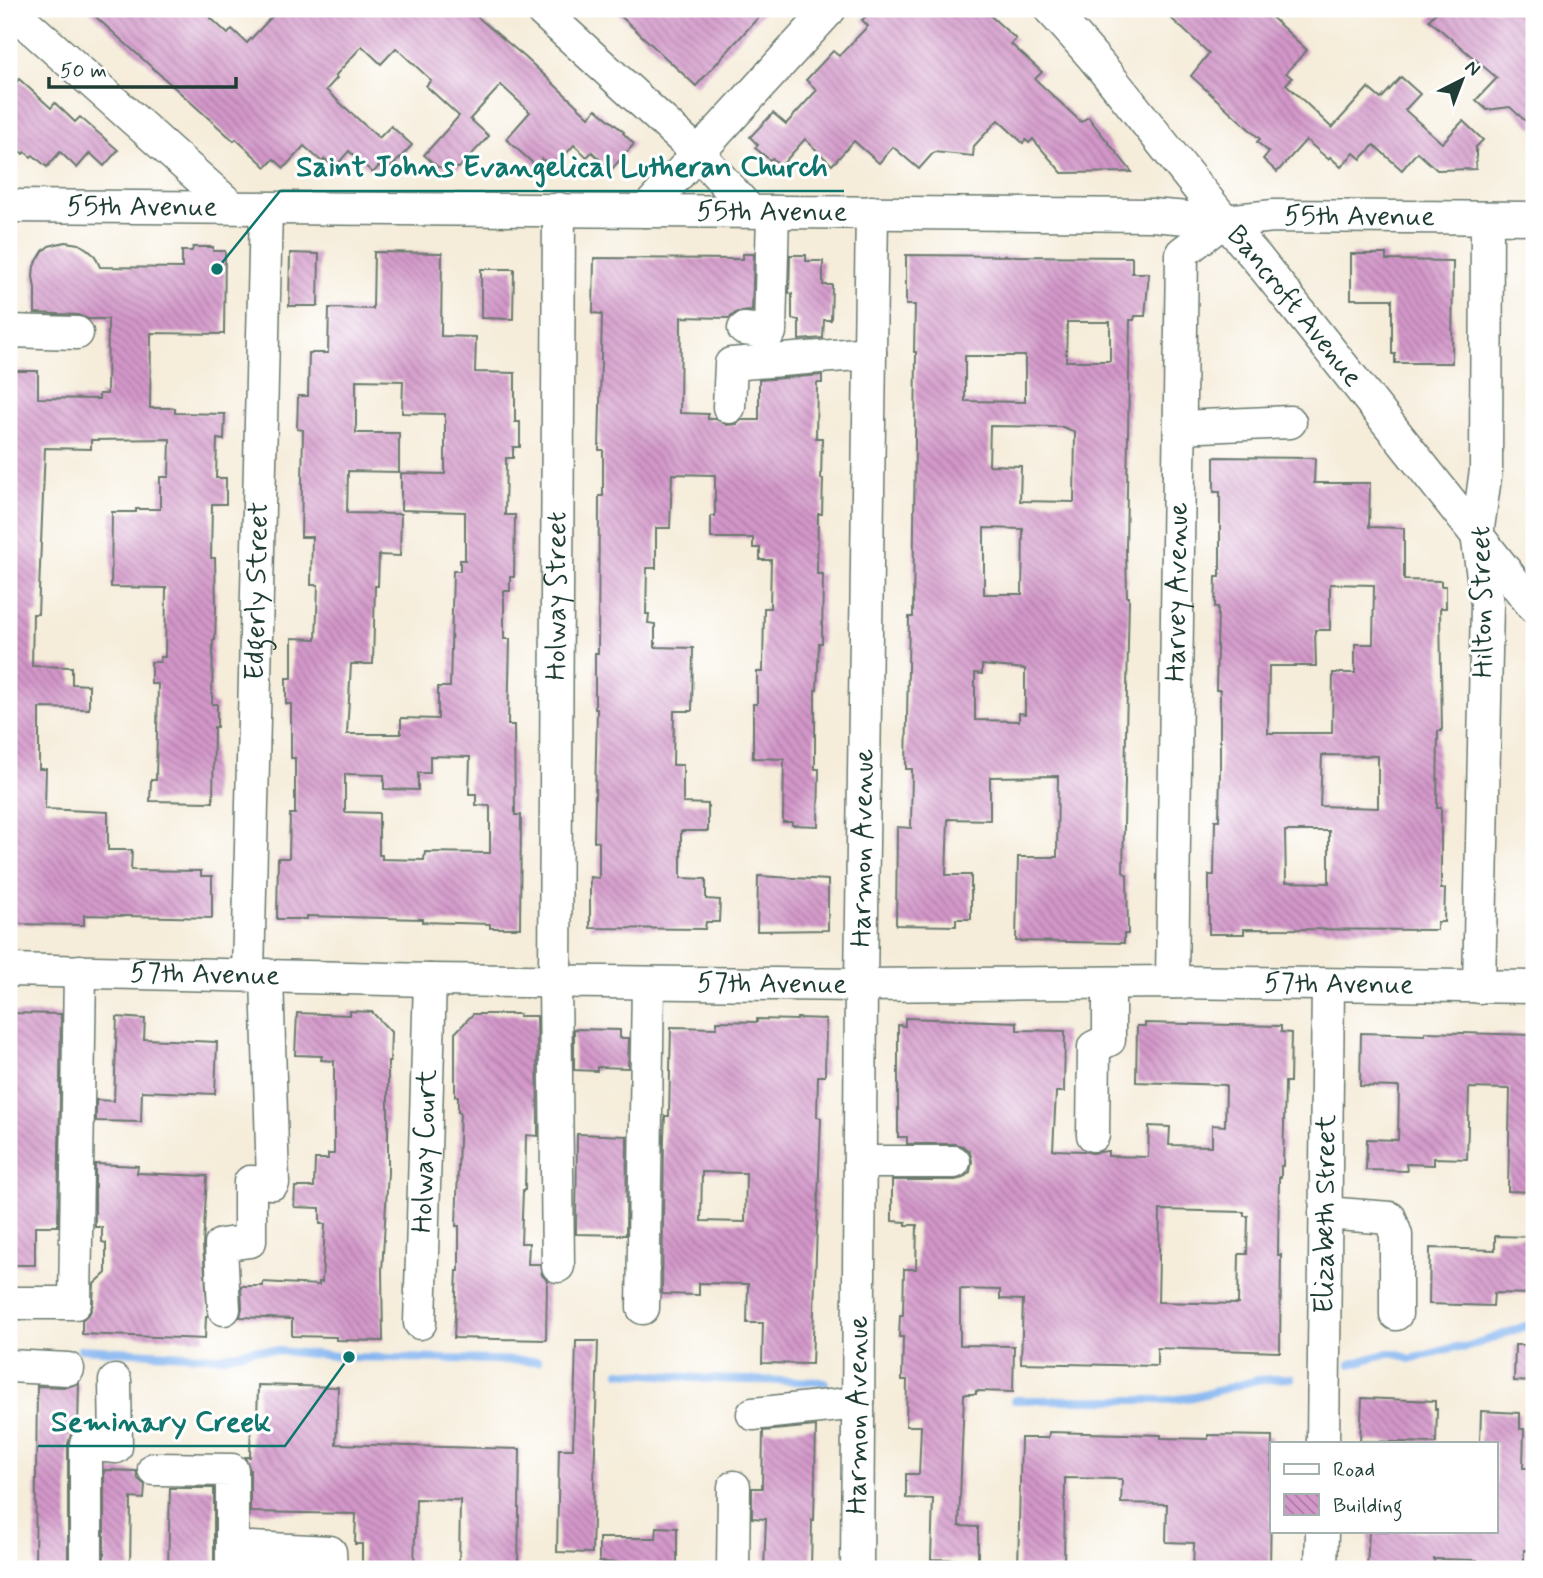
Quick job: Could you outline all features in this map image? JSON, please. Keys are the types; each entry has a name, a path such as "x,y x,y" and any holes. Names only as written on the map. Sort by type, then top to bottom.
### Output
{"street":[{"path":"9,9 232,207"},
{"path":"540,9 762,211 770,332 744,329"},
{"path":"645,211 830,9"},
{"name":"Bancroft Avenue","path":"1050,9 1078,38 1224,221 1256,257 1534,607"},
{"name":"55th Avenue","path":"9,206 1151,215 1224,221 1274,216 1534,218"},
{"name":"Edgerly Street","path":"224,1309 221,1245 250,1241 250,1182 273,1183 257,975 266,209"},
{"name":"Holway Street","path":"558,1266 555,982 559,209"},
{"name":"Harmon Avenue","path":"856,1569 872,212"},
{"name":"Hilton Street","path":"1479,986 1487,604 1478,535 1486,470 1487,218"},
{"name":"Harvey Avenue","path":"1172,982 1182,253 1224,221"},
{"path":"9,331 76,333"},
{"path":"729,407 731,363 870,353"},
{"path":"1180,428 1290,422"},
{"name":"57th Avenue","path":"9,970 555,982 861,985 1172,982 1534,987"},
{"path":"9,1303 75,1303 80,971"},
{"name":"Holway Court","path":"420,1323 430,979"},
{"path":"643,1308 648,983"},
{"path":"1093,1135 1094,1047 1109,1040 1109,983"},
{"name":"Elizabeth Street","path":"1323,1442 1328,985"},
{"path":"860,1162 954,1163"},
{"path":"1325,1213 1390,1218 1396,1235 1396,1314"},
{"path":"9,1366 68,1369"},
{"path":"86,1569 86,1444 116,1447 114,1381"},
{"path":"753,1414 858,1402"},
{"path":"154,1469 232,1470 241,1558 330,1552 331,1569"},
{"path":"733,1569 734,1487"},
{"path":"1321,1569 1322,1532"}],"building":[{"path":"87,9 201,9 228,34 232,29 247,43 279,9 468,9 589,117 596,109 634,144 611,170 592,152 587,157 574,145 553,169 542,159 536,166 506,139 530,112 501,85 470,119 489,136 459,168 438,167 424,155 459,116 426,86 431,80 396,48 381,64 362,46 326,90 379,138 391,126 412,145 388,171 379,166 373,173 349,151 334,168 325,159 322,162 304,146 284,168 274,159 266,167"},
{"path":"613,9 766,9 696,86"},
{"path":"873,9 983,9 1016,39 1011,44 1042,72 1035,79 1081,122 1088,117 1132,172 1062,173 1033,139 1029,143 1026,140 1023,143 998,120 974,146 973,156 934,152 919,169 893,147 879,163 854,141 832,165 805,139 781,166 772,158 770,160 755,148 758,145 750,137 773,113 786,124 817,90 806,80 833,51 839,56 868,26 862,20"},
{"path":"1161,9 1263,9 1307,50 1286,73 1292,78 1286,84 1332,128 1368,88 1381,99 1401,77 1420,94 1405,110 1442,143 1463,121 1483,140 1476,147 1476,169 1437,170 1417,152 1402,170 1374,145 1361,159 1354,153 1341,167 1306,140 1277,172 1263,159 1269,152 1257,142 1260,139 1191,76 1209,53"},
{"path":"1439,9 1534,9 1534,129 1510,107 1487,110 1476,100 1497,78 1429,20"},
{"path":"19,79 51,108 55,103 75,122 80,117 118,150 104,166 90,153 77,168 60,152 47,167 33,155 31,157 25,152 23,154 9,142 9,91"},
{"path":"65,242 79,244 87,249 95,256 100,267 182,268 182,251 192,251 193,247 213,247 213,251 225,251 224,334 151,333 150,408 175,408 175,413 225,414 224,440 217,439 216,478 226,478 226,504 212,504 211,558 215,558 216,608 212,704 217,704 213,802 150,801 151,780 156,780 158,684 151,684 151,662 160,662 160,657 165,657 166,588 111,587 112,512 160,509 160,477 169,477 170,439 91,440 91,449 45,448 38,614 33,614 32,666 72,667 72,684 89,685 89,709 39,708 39,769 46,769 45,809 108,812 108,850 132,850 131,870 201,871 201,876 212,876 212,918 84,915 84,925 9,924 9,371 38,371 38,398 99,399 99,394 107,394 108,319 35,313 34,266 49,246"},
{"path":"374,252 442,253 441,336 476,337 475,372 515,373 515,422 520,422 520,447 513,447 513,458 506,458 505,515 515,515 514,577 510,577 510,591 504,591 504,639 510,639 508,725 514,725 515,815 521,815 520,928 490,928 490,924 422,922 422,919 307,916 307,919 277,919 278,858 289,858 290,814 295,814 295,758 291,758 291,704 286,704 286,678 292,678 292,638 316,639 318,585 311,585 312,537 301,537 303,430 297,429 298,396 308,396 309,353 328,353 329,308 373,309","holes":["356,380 403,381 402,413 445,414 445,474 401,473 401,510 465,512 465,560 460,560 460,571 453,571 450,687 438,687 438,719 401,718 401,734 347,734 351,664 373,664 375,586 378,586 379,555 400,556 401,514 347,513 348,471 399,472 399,433 356,433","430,756 470,757 469,794 476,794 476,805 490,806 490,853 425,852 424,860 382,859 382,855 379,855 379,813 345,812 345,774 384,775 384,789 418,790 418,773 430,773"]},
{"path":"290,253 319,254 318,306 289,306"},
{"path":"743,254 754,254 752,311 737,312 729,318 681,317 680,413 708,414 708,419 716,419 727,425 737,424 741,420 759,420 759,380 822,375 822,383 817,383 816,438 822,438 823,479 822,514 818,514 817,574 823,574 822,643 819,643 815,690 815,769 819,769 818,826 783,822 784,759 753,758 753,704 757,704 757,672 763,672 764,608 770,608 771,560 760,560 760,548 753,548 753,538 711,538 711,516 715,516 715,475 672,474 670,528 656,528 656,568 647,568 646,614 649,614 648,623 655,624 655,647 693,648 692,711 674,711 673,765 683,765 683,803 708,804 708,831 681,831 681,878 706,879 706,899 720,900 719,922 706,922 705,929 590,928 590,877 599,878 599,842 594,841 597,709 595,653 598,653 599,496 603,496 603,450 599,450 602,314 593,313 594,258 743,259"},
{"path":"1351,254 1386,254 1386,260 1453,261 1452,363 1395,363 1395,354 1392,354 1392,299 1351,299"},
{"path":"790,255 806,255 806,261 823,261 823,285 832,285 831,320 824,320 823,338 799,340 799,320 792,319 792,294 789,293"},
{"path":"906,255 1132,257 1132,273 1149,273 1145,316 1135,316 1134,320 1130,320 1126,549 1129,597 1123,872 1127,875 1128,934 1124,934 1124,943 1016,941 1018,857 1057,857 1058,776 990,777 990,820 948,819 946,875 971,875 971,919 956,919 956,926 896,925 897,827 911,828 912,769 906,769 909,617 913,617 916,352 915,305 906,305","holes":["1067,322 1110,322 1110,361 1066,361","965,356 1025,356 1025,402 965,401","990,426 1063,427 1075,432 1074,502 1020,501 1021,466 989,465","984,528 1023,529 1022,594 984,594","982,665 1025,669 1025,714 1019,713 1019,721 975,720 975,673 982,674"]},
{"path":"481,269 514,269 513,319 481,318"},
{"path":"1214,457 1315,458 1314,483 1370,483 1369,527 1404,528 1404,580 1441,581 1441,586 1446,586 1446,608 1440,608 1442,731 1438,731 1437,808 1441,808 1441,889 1445,889 1444,922 1437,922 1437,930 1244,929 1244,934 1209,934 1209,875 1214,875 1220,768 1220,690 1216,690 1218,607 1215,607 1216,577 1220,577 1220,492 1214,492","holes":["1330,584 1374,585 1373,644 1355,644 1355,673 1333,673 1332,733 1268,733 1269,666 1316,666 1315,630 1330,630","1322,755 1378,756 1378,808 1320,806","1285,831 1329,831 1329,883 1286,882"]},
{"path":"758,876 828,880 828,930 757,931"},
{"path":"349,1011 372,1012 391,1032 388,1062 388,1172 382,1271 383,1341 292,1336 292,1319 240,1317 241,1286 263,1286 263,1282 319,1285 319,1282 322,1282 325,1224 320,1224 320,1208 294,1207 295,1187 314,1187 315,1159 328,1159 328,1154 334,1154 334,1061 321,1060 322,1056 295,1055 297,1013 349,1015"},
{"path":"9,1013 61,1014 58,1226 35,1226 35,1265 9,1265"},
{"path":"473,1014 537,1016 538,1136 526,1135 521,1243 529,1243 528,1264 540,1264 542,1275 547,1280 546,1340 454,1338 459,1271 459,1226 456,1226 460,1112 458,1096 455,1096 455,1033"},
{"path":"117,1017 145,1019 144,1039 217,1042 215,1094 142,1091 141,1122 96,1121 96,1100 114,1101"},
{"path":"905,1018 1017,1022 1017,1030 1065,1031 1064,1092 1056,1092 1053,1150 1092,1153 1108,1151 1108,1156 1148,1157 1149,1126 1170,1127 1169,1145 1212,1146 1212,1125 1225,1126 1226,1085 1136,1082 1137,1026 1145,1026 1145,1023 1281,1026 1281,1032 1291,1033 1290,1082 1285,1082 1283,1166 1279,1177 1280,1352 1157,1348 1157,1366 1021,1363 1023,1300 1000,1299 1000,1290 960,1289 960,1345 1014,1346 1013,1392 976,1391 976,1394 964,1394 959,1526 978,1527 978,1560 931,1559 933,1499 906,1498 906,1474 919,1474 921,1426 906,1426 907,1380 902,1380 903,1337 899,1337 900,1315 903,1315 904,1269 916,1269 917,1225 892,1221 892,1180 955,1180 970,1172 972,1161 970,1152 963,1146 907,1144 907,1137 898,1137 898,1025 905,1026","holes":["1160,1210 1244,1212 1244,1216 1248,1216 1247,1254 1239,1254 1238,1304 1158,1302"]},
{"path":"826,1019 825,1076 818,1076 817,1117 821,1118 812,1364 762,1363 763,1323 747,1323 748,1284 699,1283 699,1295 662,1294 664,1137 665,1116 669,1116 671,1027 717,1028 717,1021","holes":["702,1172 746,1173 745,1222 701,1221"]},
{"path":"574,1029 620,1030 620,1038 629,1038 628,1068 597,1067 597,1071 574,1070"},
{"path":"1425,1032 1534,1035 1534,1192 1508,1191 1510,1089 1469,1088 1467,1159 1434,1158 1434,1165 1406,1164 1407,1171 1366,1170 1367,1139 1398,1140 1399,1087 1360,1086 1361,1033 1425,1035"},
{"path":"577,1134 627,1136 626,1235 576,1234"},
{"path":"95,1164 138,1166 137,1173 207,1176 203,1246 208,1316 205,1339 82,1334 82,1320 90,1313 93,1304 94,1284 106,1273 106,1243 102,1242 102,1227 95,1227"},
{"path":"1495,1236 1534,1237 1534,1294 1494,1293 1493,1306 1429,1304 1430,1248 1495,1250"},
{"path":"576,1341 598,1341 592,1553 557,1552 559,1449 573,1449"},
{"path":"1515,1345 1534,1345 1534,1382 1514,1381"},
{"path":"79,1383 78,1428 71,1434 68,1444 68,1569 35,1569 37,1386 67,1387"},
{"path":"258,1385 338,1387 336,1444 520,1449 518,1569 459,1569 460,1500 416,1499 414,1569 362,1569 362,1544 355,1544 356,1514 250,1512 250,1470 245,1457 250,1457 251,1421 257,1421"},
{"path":"1362,1398 1435,1401 1436,1442 1360,1441"},
{"path":"1481,1411 1520,1413 1520,1429 1524,1429 1523,1468 1529,1468 1528,1550 1524,1550 1524,1569 1479,1569 1477,1560 1434,1559 1434,1569 1367,1568 1369,1532 1498,1532 1498,1442 1480,1442"},
{"path":"816,1426 811,1569 764,1569 766,1519 752,1518 752,1488 762,1488 763,1431"},
{"path":"1049,1432 1208,1439 1208,1435 1272,1436 1270,1569 1193,1569 1194,1543 1166,1542 1167,1504 1121,1503 1122,1479 1065,1478 1064,1569 1018,1569 1021,1438 1048,1438"},
{"path":"104,1470 136,1471 138,1479 145,1485 144,1499 131,1498 130,1569 104,1569"},
{"path":"170,1488 214,1488 214,1569 168,1569"},
{"path":"657,1527 677,1528 677,1569 656,1569 656,1564 599,1562 599,1538 656,1538"}],"waterway":[{"path":"1351,1364 1388,1353 1396,1353 1410,1359 1456,1347 1465,1348 1534,1323"},
{"path":"81,1349 221,1357 255,1349 349,1357 538,1361"},
{"path":"620,1372 710,1379 825,1382"},
{"path":"1015,1400 1169,1400 1194,1397 1257,1380 1291,1378"}],"place":[{"name":"Saint Johns Evangelical Lutheran Church","path":"217,269"},
{"name":"Seminary Creek","path":"349,1357"}]}
